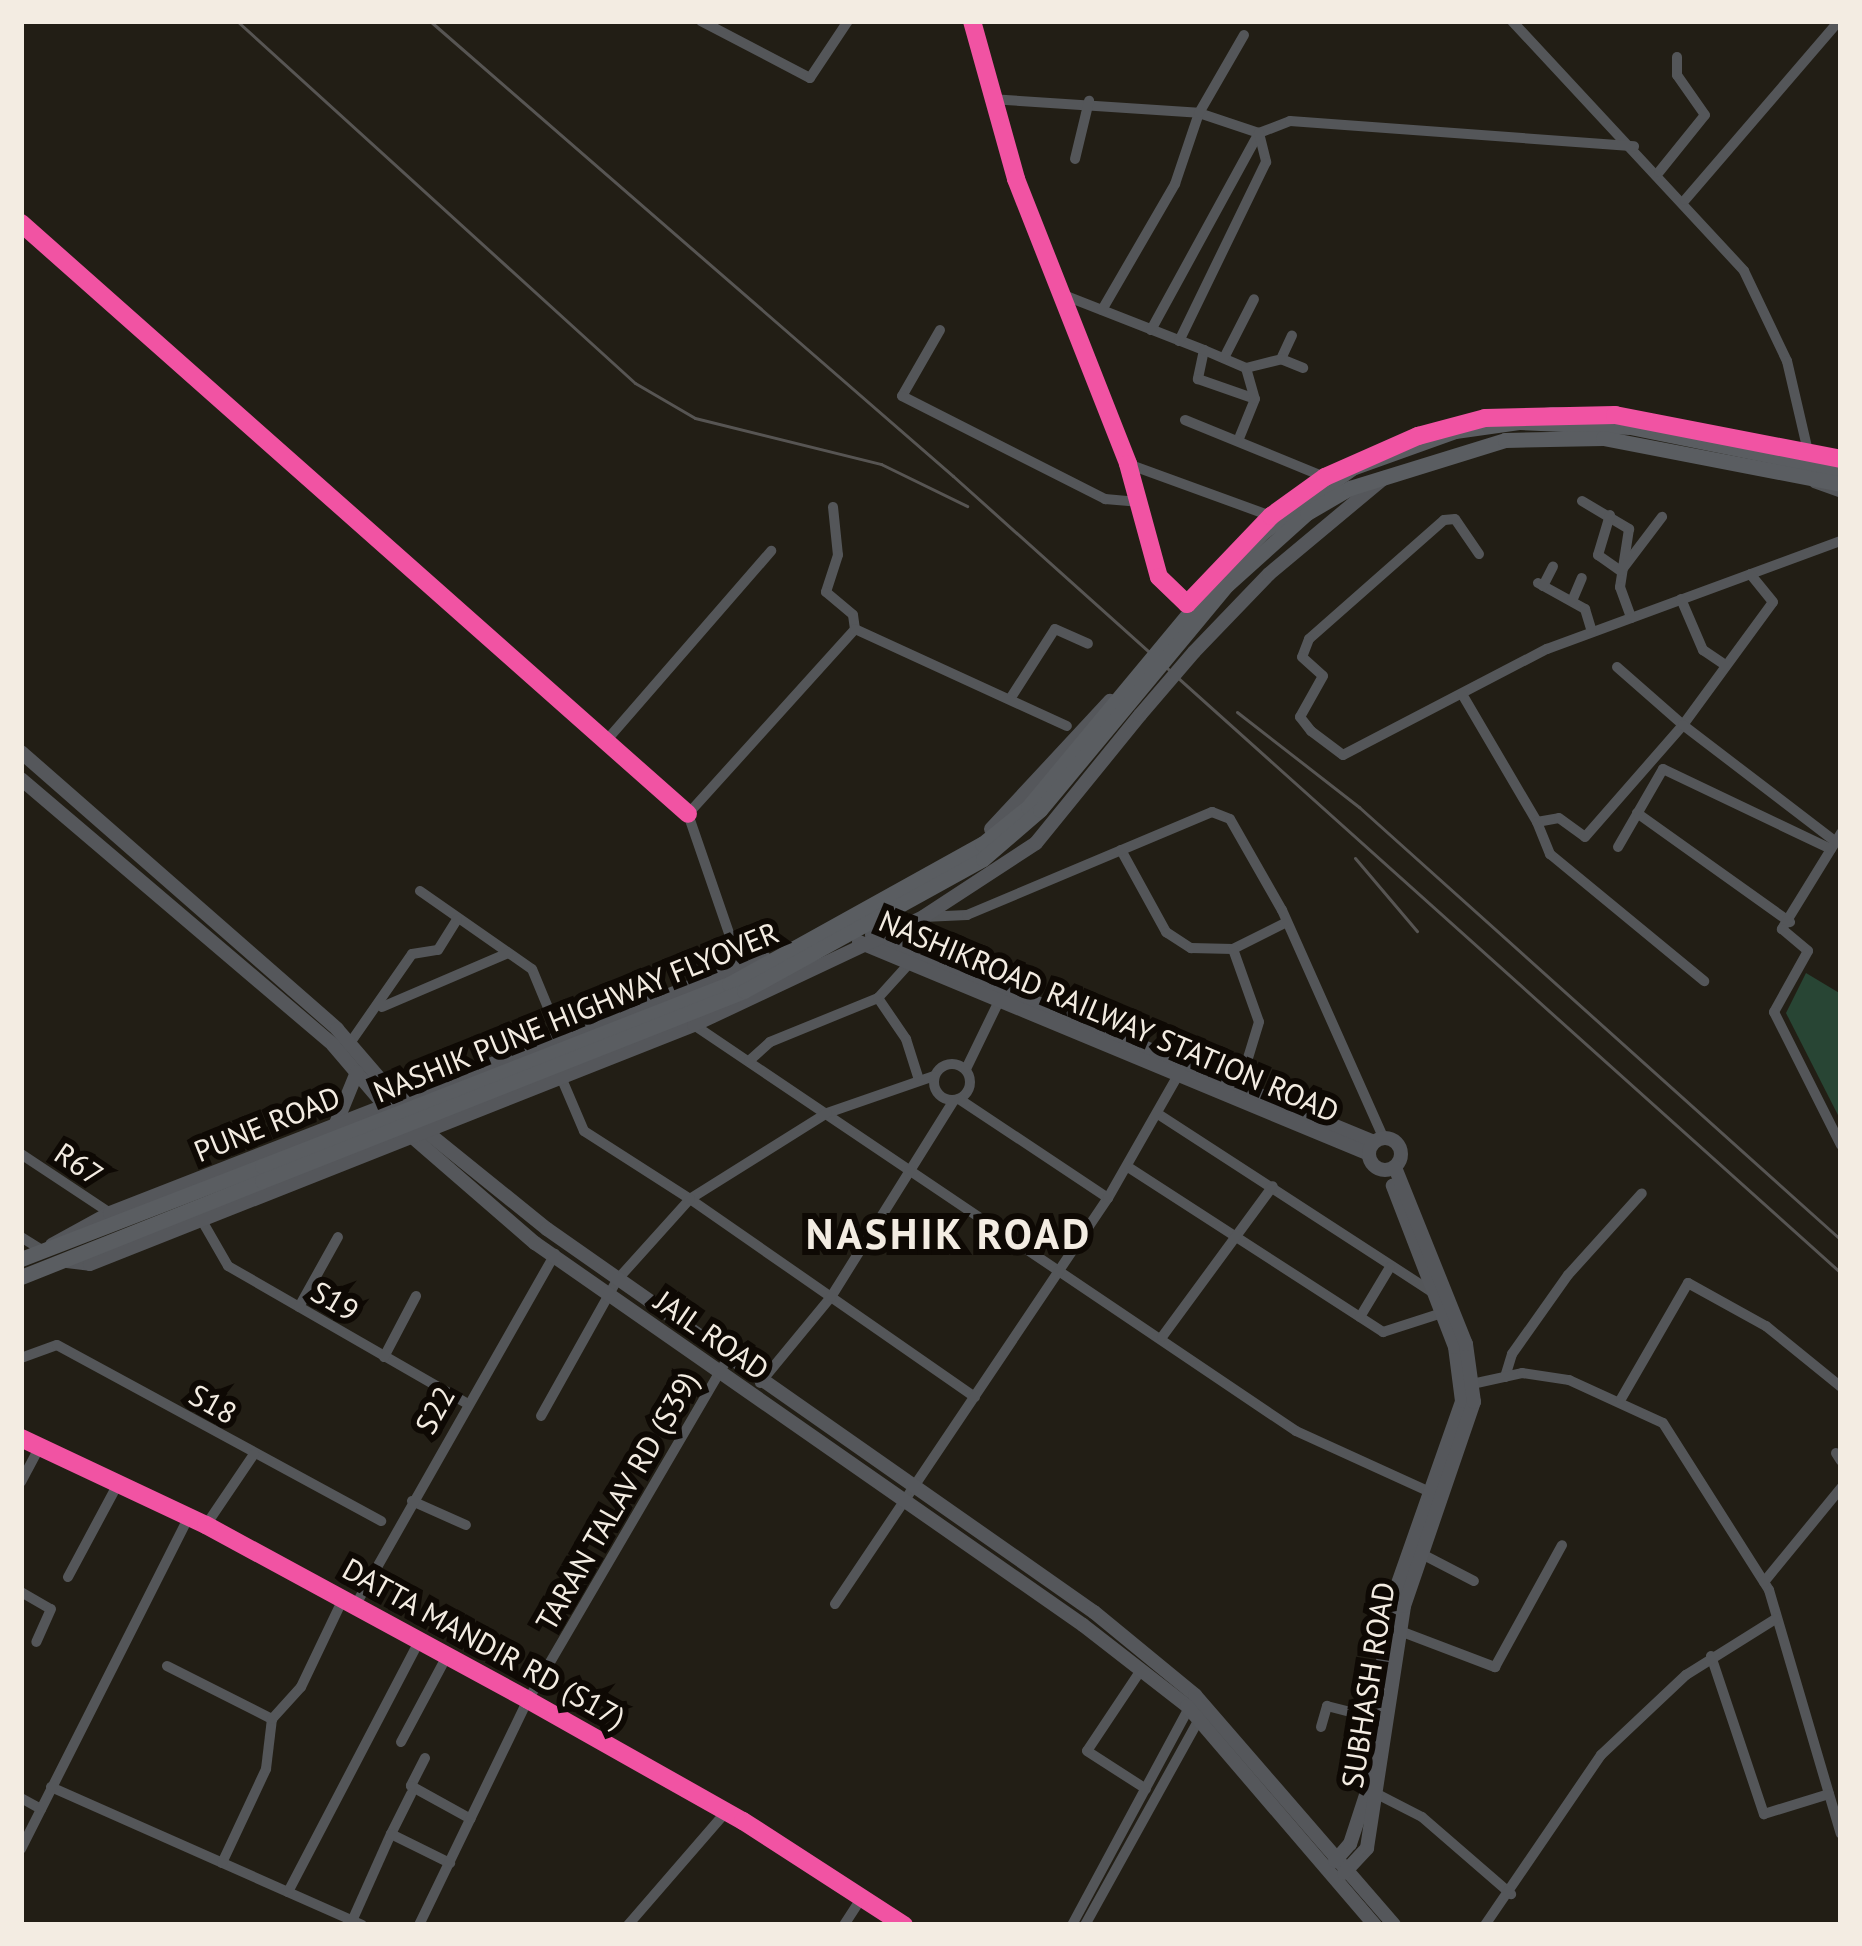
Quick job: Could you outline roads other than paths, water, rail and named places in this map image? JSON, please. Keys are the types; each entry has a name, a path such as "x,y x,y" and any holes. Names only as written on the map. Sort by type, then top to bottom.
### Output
{"highway":[{"name":"NASHIK PUNE HIGHWAY FLYOVER","path":"34,1252 262,1173 744,991 983,859 1040,810 1263,532 1352,468 1455,430 1520,422 1630,427 1810,468"},
{"name":"NASHIK PUNE HIGHWAY FLYOVER","path":"21,1277 788,957 1005,828 1110,701 1222,581 1307,513 1387,475 1449,452 1551,437 1603,438 1810,468"},
{"path":"1810,468 1841,470"},
{"path":"1810,468 1841,484"}],"main road":[{"path":"67,1261 90,1264 694,1025 923,917 1036,843 1194,652 1270,574 1387,475"},
{"name":"PUNE ROAD","path":"34,1252 63,1232 741,968 837,920 985,835 1072,728 1110,701"},
{"path":"21,752 351,1049"},
{"name":"JAIL ROAD","path":"22,781 351,1049 416,1132 554,1256 1197,1707"},
{"path":"837,920 870,941 1187,1059 1375,1144 1400,1146 1391,1168"},
{"name":"NASHIKROAD RAILWAY STATION ROAD","path":"870,941 906,967 1003,992 1179,1074 1375,1144"},
{"name":"JAIL ROAD","path":"351,1049 358,1072 392,1103"},
{"path":"335,1126 358,1072"},
{"name":"JAIL ROAD","path":"416,1132 760,1383 1094,1612 1197,1707"},
{"path":"1375,1144 1391,1168"},
{"name":"SUBHASH ROAD","path":"1339,1867 1367,1848 1379,1795 1400,1631 1462,1401 1442,1313 1391,1168"},
{"name":"SUBHASH ROAD","path":"1339,1867 1360,1820 1378,1719 1390,1606 1474,1402 1466,1344 1391,1168"},
{"path":"1197,1707 1394,1925"},
{"path":"1339,1867 1376,1925"}],"street":[{"path":"700,21 810,78 848,21"},
{"path":"972,21 990,99 1128,464 1159,577 1187,604 1271,516 1324,476 1418,436 1552,412 1680,425 1810,468 1841,493"},
{"path":"1512,21 1685,200 1765,307 1810,468"},
{"path":"1685,200 1839,21"},
{"path":"1102,310 1175,184 1199,113 1244,35"},
{"path":"1659,172 1706,115 1677,75 1677,57"},
{"path":"990,99 1089,100 1199,113 1259,133 1290,121 1634,146"},
{"path":"1075,159 1089,100"},
{"path":"1151,330 1259,133"},
{"path":"1180,341 1266,162 1259,133"},
{"path":"21,223 688,814 741,968"},
{"path":"1066,296 1246,368 1281,359 1304,368"},
{"path":"1224,358 1254,299"},
{"path":"940,329 902,396 1105,499 1138,502"},
{"path":"1281,359 1292,335"},
{"path":"1204,350 1194,372 1198,379 1255,399"},
{"path":"1238,441 1255,399 1246,368"},
{"path":"1185,420 1324,476"},
{"path":"1810,468 1841,459"},
{"path":"1128,464 1271,516"},
{"path":"1582,501 1629,529 1621,571 1631,618"},
{"path":"833,507 838,555 826,592 853,616 855,629"},
{"path":"1610,515 1598,555 1621,571"},
{"path":"1621,571 1662,517"},
{"path":"1479,554 1455,519 1444,520 1382,569 1309,639 1302,657 1318,668 1322,686 1300,717 1343,755 1592,632 1841,541"},
{"path":"606,741 772,550"},
{"path":"1552,566 1541,585 1585,609 1592,632"},
{"path":"1538,822 1559,818 1585,836 1682,725 1773,602 1750,574"},
{"path":"1572,601 1582,578"},
{"path":"1681,599 1703,650 1724,664"},
{"path":"688,814 855,629"},
{"path":"855,629 1072,728"},
{"path":"1010,699 1055,629 1088,644"},
{"path":"1617,667 1682,725 1836,841"},
{"path":"1462,694 1538,822 1550,854 1703,981"},
{"path":"1618,847 1663,769 1836,841"},
{"path":"923,917 967,915 1212,812 1230,819 1286,922 1375,1144"},
{"path":"1637,813 1789,918"},
{"path":"1836,841 1782,929 1808,951 1774,1012 1841,1145"},
{"path":"1121,850 1166,932 1191,948 1233,949 1286,922"},
{"path":"420,891 532,969 561,1039"},
{"path":"351,1049 412,954 438,950 457,919"},
{"path":"1233,949 1259,1022 1257,1051 1241,1081"},
{"path":"382,1007 508,953"},
{"path":"749,1061 770,1042 878,998 906,967"},
{"path":"760,1383 831,1297 970,1085 966,1069 1003,992"},
{"path":"878,998 920,1080"},
{"path":"694,1025 1062,1267 1296,1431 1435,1494"},
{"path":"835,1604 1108,1198 1187,1059"},
{"path":"541,1415 617,1280 690,1199 827,1112 934,1076 945,1064 966,1069"},
{"path":"934,1076 938,1094 957,1099 1108,1198"},
{"path":"561,1077 584,1131 975,1397"},
{"path":"1158,1114 1434,1293"},
{"name":"R67","path":"21,1154 110,1214"},
{"path":"1128,1167 1383,1332 1442,1313"},
{"path":"1162,1336 1273,1186"},
{"path":"1504,1377 1512,1354 1568,1275 1642,1192"},
{"name":"S19","path":"201,1219 228,1266 466,1403"},
{"path":"21,1237 34,1252"},
{"path":"299,1307 338,1237"},
{"name":"S22","path":"272,1719 301,1688 563,1241"},
{"path":"1360,1317 1390,1267"},
{"path":"1622,1400 1688,1282 1766,1326 1841,1387"},
{"path":"384,1357 416,1296"},
{"name":"S18","path":"21,1358 57,1345 381,1521"},
{"name":"TARAN TALAV RD (S39)","path":"419,1925 528,1700 727,1359"},
{"path":"1472,1384 1504,1377 1570,1380 1622,1400 1663,1423 1764,1582 1841,1834"},
{"name":"DATTA MANDIR RD (S17)","path":"21,1438 189,1516 528,1700 726,1812 900,1924"},
{"path":"21,1482 40,1447"},
{"path":"206,1525 254,1454"},
{"path":"68,1576 119,1482"},
{"path":"1764,1582 1841,1488"},
{"path":"412,1501 466,1525"},
{"path":"21,1849 189,1516"},
{"path":"1400,1631 1495,1667 1562,1545"},
{"path":"1418,1552 1474,1581"},
{"path":"21,1592 51,1609 36,1642"},
{"path":"1485,1925 1511,1894 1601,1755 1711,1656 1777,1618"},
{"path":"288,1892 419,1641"},
{"path":"401,1742 447,1656"},
{"path":"1711,1656 1764,1814 1829,1794"},
{"path":"167,1666 272,1719 266,1768 222,1863"},
{"path":"1141,1670 1087,1751 1146,1789"},
{"path":"1322,1726 1327,1706 1378,1719"},
{"path":"1072,1925 1197,1707"},
{"path":"1085,1925 1197,1707"},
{"path":"425,1758 411,1786 471,1819"},
{"path":"52,1787 357,1923 411,1794"},
{"path":"1379,1795 1422,1817 1511,1894"},
{"path":"21,1798 41,1809"},
{"path":"628,1925 726,1812"},
{"path":"392,1834 450,1863"},
{"path":"844,1925 862,1897"}],"railway":[{"path":"237,21 635,383 695,418 881,464 967,506"},
{"path":"430,21 953,476 1841,1273"},
{"path":"1237,712 1359,807 1841,1240"},
{"path":"1355,858 1417,931"}],"district":[{"name":"NASHIK ROAD","path":"949,1234"}]}
